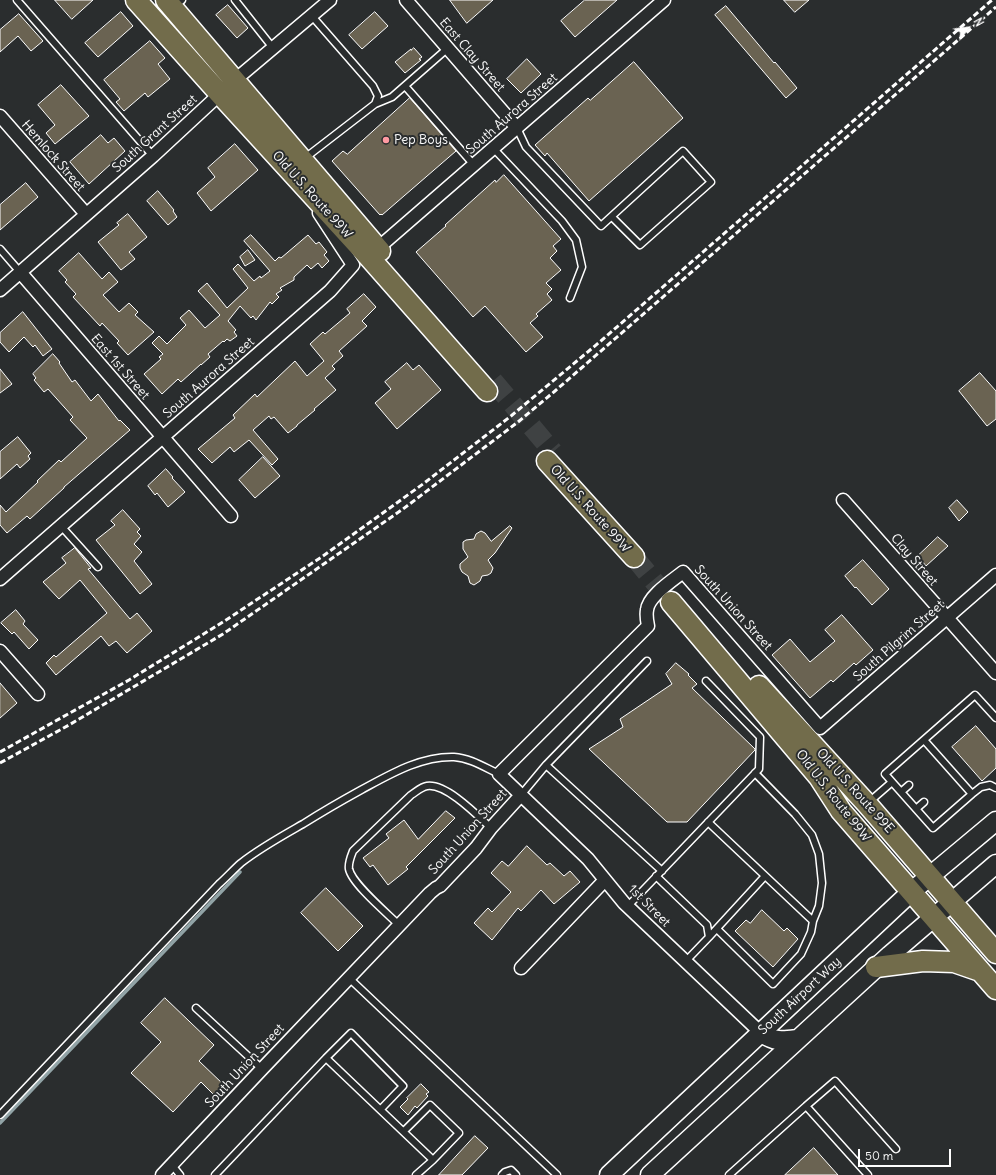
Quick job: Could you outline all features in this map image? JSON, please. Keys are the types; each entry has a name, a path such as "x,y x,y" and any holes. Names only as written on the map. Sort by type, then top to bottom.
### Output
{"main road":[{"name":"Old U.S. Route 99W","path":"136,0 220,94 299,168 378,248 490,386 368,256 299,168 235,80 174,3"},
{"name":"Old U.S. Route 99W","path":"550,456 638,552"},
{"name":"Old U.S. Route 99W","path":"697,612 675,597 819,777 841,811 996,989"},
{"name":"Old U.S. Route 99E","path":"697,612 761,688 867,804 996,953"},
{"name":"South Airport Way","path":"609,1175 912,892 996,821"},
{"path":"650,1175 876,968 996,864"},
{"path":"876,968 923,961 954,962 981,971"},
{"path":"761,1033 772,1039 798,1039"}],"street":[{"name":"South Grant Street","path":"0,290 152,156 235,80 330,0"},
{"name":"East Clay Street","path":"406,0 517,128"},
{"name":"South Aurora Street","path":"378,248 664,0"},
{"name":"Hemlock Street","path":"0,116 86,214"},
{"name":"South Aurora Street","path":"0,579 330,291 353,265 299,168"},
{"name":"East 1st Street","path":"20,272 231,516"},
{"name":"Clay Street","path":"843,500 996,673"},
{"name":"South Union Street","path":"162,1175 399,925 430,893 440,886 476,848 520,795 499,774 648,626 647,610 649,604 655,596 683,572 820,728"},
{"name":"South Pilgrim Street","path":"820,728 996,575"},
{"path":"0,651 38,694"},
{"name":"1st Street","path":"520,795 588,859 604,880 628,906 761,1033"},
{"path":"521,968 604,880"}],"lane":[{"path":"17,0 152,156"},
{"path":"235,0 273,48"},
{"path":"311,15 373,86 378,96 375,104"},
{"path":"299,168 375,104 392,97 448,48"},
{"path":"405,86 474,165"},
{"path":"517,128 526,147 601,226 683,151 711,182 640,245 612,217"},
{"path":"494,148 562,221 576,240 582,267 570,298"},
{"path":"0,249 20,272"},
{"path":"61,526 98,567"},
{"path":"520,795 546,765 647,661"},
{"path":"628,906 758,769 760,737 706,681"},
{"path":"996,718 975,695 885,774 932,828 982,787 990,784 996,788"},
{"path":"924,740 972,794"},
{"path":"0,1115 219,884 241,864 260,850 331,806 381,779 423,761 454,757 467,758 499,774"},
{"path":"934,763 940,758"},
{"path":"546,765 662,871"},
{"path":"717,929 773,984 801,954 811,932 813,921 819,906 822,883 819,854 812,835 755,773"},
{"path":"948,780 954,775"},
{"path":"867,804 892,782"},
{"path":"901,792 909,785"},
{"path":"399,925 358,885 349,870 350,858 353,851 411,795 427,786 436,786 448,792 492,828"},
{"path":"916,809 924,802"},
{"path":"708,822 813,921"},
{"path":"656,876 707,925 709,937"},
{"path":"686,961 765,876"},
{"path":"349,978 557,1175"},
{"path":"196,1008 262,1069"},
{"path":"215,1175 351,1033 403,1086 381,1109"},
{"path":"326,1058 433,1160"},
{"path":"729,1175 835,1081 896,1149"},
{"path":"404,1131 430,1105 459,1134 416,1175"},
{"path":"806,1106 868,1175"},
{"path":"172,1165 180,1175"},
{"path":"502,1175 511,1170 516,1175"}],"building":[{"path":"55,0 93,0 72,19"},
{"path":"450,0 493,0 467,23"},
{"path":"585,0 617,0 575,37 561,21"},
{"path":"784,0 809,0 795,12"},
{"path":"228,5 248,28 237,38 216,15"},
{"path":"726,6 797,88 786,98 715,15"},
{"path":"121,12 133,26 98,57 85,43"},
{"path":"375,12 388,26 362,49 349,35"},
{"path":"19,14 43,41 31,51 18,36 0,52 0,30"},
{"path":"150,41 165,58 158,64 170,79 148,97 145,93 124,111 116,102 120,99 104,80"},
{"path":"414,48 422,57 419,59 421,60 405,73 395,62"},
{"path":"527,59 541,74 521,93 507,79"},
{"path":"634,62 683,118 589,201 547,153 545,156 535,145 588,98 590,100"},
{"path":"61,85 89,116 55,144 46,133 55,125 38,105"},
{"path":"410,98 456,151 382,215 380,215 332,161 343,151 347,154"},
{"path":"101,135 108,143 114,138 125,151 89,184 70,162"},
{"path":"235,144 258,170 211,211 197,193 215,177 208,168"},
{"path":"504,175 561,239 553,246 557,251 550,258 561,270 546,283 552,289 547,294 552,300 536,314 538,316 530,323 543,337 526,352 485,306 473,317 416,252 495,180 496,182"},
{"path":"26,183 38,197 0,230 0,205"},
{"path":"158,191 174,210 173,211 177,217 168,225 147,201"},
{"path":"128,214 147,237 129,252 135,259 121,270 98,242 119,225 117,223"},
{"path":"251,235 275,261 279,257 281,258 308,235 316,244 319,242 327,252 324,255 329,261 322,268 318,263 311,269 307,265 294,277 294,280 280,288 282,290 276,294 279,297 272,304 270,302 256,320 253,316 251,318 240,306 228,321 236,330 234,332 237,336 230,341 227,339 224,342 223,341 208,354 210,357 201,365 181,382 178,379 162,394 144,374 161,359 159,357 163,354 152,343 159,336 167,344 186,325 180,318 189,310 205,328 220,315 198,291 207,283 227,308 248,288 233,269 238,264 254,281 270,271 244,241"},
{"path":"248,250 255,260 245,266 240,257"},
{"path":"79,253 102,279 109,272 118,282 103,295 119,312 129,303 138,312 135,315 154,332 128,355 117,343 119,341 102,323 100,326 73,297 76,294 65,282 67,280 59,271"},
{"path":"364,294 376,307 362,321 367,326 339,351 343,356 332,366 335,369 325,378 336,390 288,433 274,417 271,419 269,416 253,430 278,459 272,465 249,440 234,452 230,447 212,463 198,449 235,418 233,415 255,394 257,397 295,361 307,376 324,361 310,344 323,332 325,334 350,313 347,309"},
{"path":"23,312 52,349 43,356 35,345 33,347 24,337 9,352 0,342 0,333"},
{"path":"53,354 60,362 59,363 72,382 75,380 91,401 98,394 119,421 120,420 130,430 64,487 30,519 27,516 7,533 0,525 0,505 6,512 59,460 61,462 87,438 70,420 73,417 48,389 44,392 34,380 36,378 33,374"},
{"path":"407,363 413,370 419,365 441,390 397,429 375,403 391,389 385,382"},
{"path":"0,369 12,384 0,393"},
{"path":"980,373 996,391 996,419 987,426 959,391"},
{"path":"18,437 31,453 28,456 30,459 20,468 17,464 0,479 0,452"},
{"path":"263,457 280,476 255,498 239,480"},
{"path":"166,469 185,492 168,507 157,493 155,495 148,486"},
{"path":"957,500 968,512 959,521 949,508"},
{"path":"123,510 140,529 137,532 141,536 134,544 142,552 134,561 152,584 140,594 96,540 115,525 111,521"},
{"path":"510,526 512,528 495,553 488,560 493,568 491,573 482,576 480,581 474,585 470,583 468,576 462,572 460,568 460,564 468,557 463,549 463,542 474,539 476,534 481,531 485,533 491,541"},
{"path":"938,537 948,546 926,566 918,556"},
{"path":"75,548 91,568 88,569 130,619 137,613 152,631 127,653 116,641 109,646 101,636 56,675 46,663 54,655 56,657 107,613 80,580 59,599 43,582 66,563 62,558"},
{"path":"863,560 889,589 872,605 845,576"},
{"path":"16,610 25,621 23,624 38,640 29,649 14,632 12,634 1,623"},
{"path":"842,615 873,650 856,665 854,663 833,682 831,680 810,698 772,655 790,639 810,662 835,641 825,630"},
{"path":"676,663 689,674 688,675 697,684 692,688 755,749 687,822 667,822 589,749 623,727 620,719 672,684 666,674"},
{"path":"0,683 17,703 0,718"},
{"path":"976,726 996,749 996,768 982,781 952,747"},
{"path":"446,811 455,818 406,867 408,869 388,885 373,865 370,867 363,858 389,838 386,834 404,820 418,839"},
{"path":"527,846 547,865 550,863 564,876 570,871 580,882 554,904 541,890 521,911 518,908 492,940 474,923 488,908 492,912 511,892 491,873 502,861 508,866"},
{"path":"326,888 363,926 338,951 301,913"},
{"path":"762,910 784,931 787,928 798,939 773,967 735,931 746,920 750,923"},
{"path":"165,998 214,1045 199,1061 224,1085 214,1095 201,1082 173,1112 131,1073 161,1042 141,1023"},
{"path":"421,1084 429,1092 426,1094 428,1096 417,1108 415,1106 408,1115 400,1107"},
{"path":"475,1136 488,1148 462,1175 439,1175"},
{"path":"814,1148 838,1175 785,1175"}],"waterway":[{"path":"0,1123 240,872"}],"tunnel":[{"path":"493,381 553,452"},
{"path":"634,557 671,602"}],"railway":[{"path":"0,752 129,680 223,622 323,556 423,484 511,416 602,340 992,0"},
{"path":"0,763 69,725 223,634 403,509 518,422 996,7"}],"place":[{"name":"Pep Boys","path":"386,140"}]}
